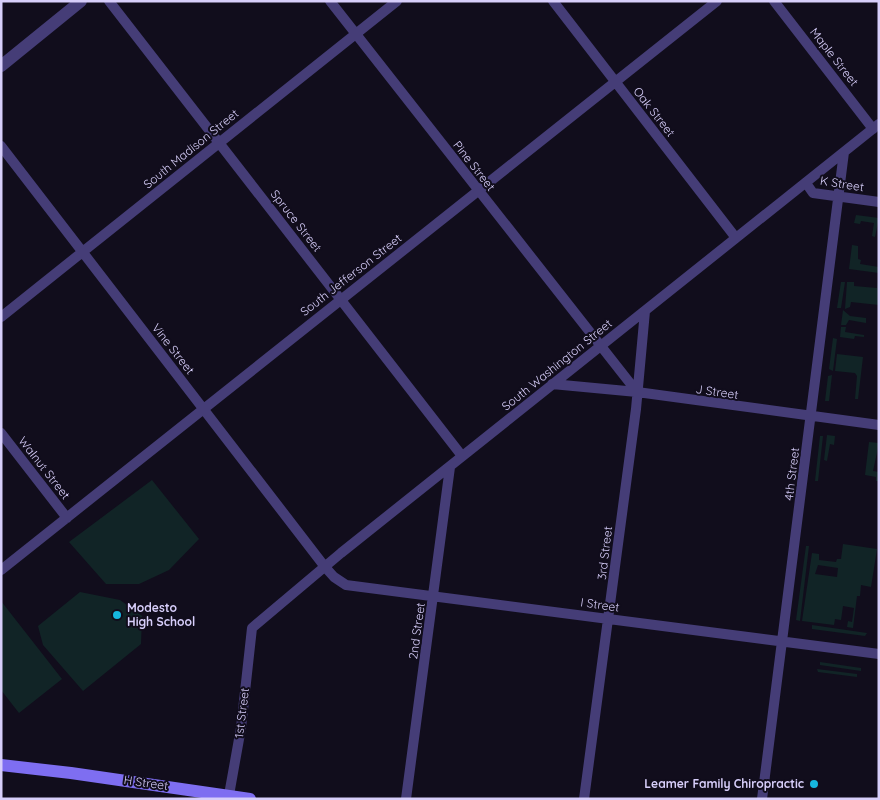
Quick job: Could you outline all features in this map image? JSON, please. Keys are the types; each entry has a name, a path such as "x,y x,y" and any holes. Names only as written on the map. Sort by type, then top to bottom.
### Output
{"main road":[{"name":"H Street","path":"1,765 71,773 250,799"}],"street":[{"path":"1,66 81,1"},
{"name":"Spruce Street","path":"109,1 462,456"},
{"name":"Pine Street","path":"330,1 599,347 637,392"},
{"name":"South Madison Street","path":"1,317 398,1"},
{"name":"Oak Street","path":"553,1 736,238"},
{"name":"South Jefferson Street","path":"1,570 717,1"},
{"name":"Maple Street","path":"774,1 876,126"},
{"name":"South Washington Street","path":"252,628 462,456 876,126"},
{"name":"Vine Street","path":"1,146 326,567"},
{"name":"4th Street","path":"762,799 840,197 844,152"},
{"name":"K Street","path":"806,183 813,193 879,202"},
{"name":"3rd Street","path":"584,799 637,392 645,311"},
{"name":"J Street","path":"552,384 637,392 879,424"},
{"name":"Walnut Street","path":"1,433 67,518"},
{"name":"2nd Street","path":"406,799 450,467"},
{"name":"I Street","path":"326,567 346,585 879,654"},
{"name":"1st Street","path":"229,797 241,728 252,628"}],"green space":[{"path":"856,215 879,218 875,237 872,236 874,223 861,221 860,224 854,223"},
{"path":"852,245 858,246 860,264 879,267 879,273 849,269"},
{"path":"879,274 879,305 851,302 850,307 845,309 847,282 854,282 854,286 877,288"},
{"path":"841,282 845,282 841,308 837,308"},
{"path":"843,310 850,316 866,318 866,323 849,320 846,325 841,325"},
{"path":"841,327 846,327 845,332 864,335 864,337 855,336 854,339 840,337"},
{"path":"833,338 837,339 833,371 829,369"},
{"path":"837,354 863,357 858,399 855,399 857,376 855,373 835,371"},
{"path":"832,375 829,401 825,401 828,376"},
{"path":"827,435 835,436 834,445 830,444 827,461 824,460"},
{"path":"820,436 823,436 818,481 815,481"},
{"path":"869,442 879,443 873,471 879,472 879,481 876,481 876,477 865,475"},
{"path":"152,480 199,539 169,570 139,584 106,584 69,542"},
{"path":"843,544 877,549 871,587 861,585 860,596 857,596 853,628 847,627 848,621 852,622 854,608 843,606 841,620 835,619 834,625 802,621 812,553 819,554 819,560 836,562 837,559 841,559","holes":["818,565 838,568 837,577 815,574"]},
{"path":"806,546 809,546 800,621 796,620"},
{"path":"80,592 120,600 142,616 141,644 83,691 43,645 38,626"},
{"path":"1,601 62,679 19,713 1,690"},
{"path":"812,625 867,633 865,636 812,629"},
{"path":"820,662 861,668 861,671 820,665"},
{"path":"817,669 857,674 857,677 818,672"}],"place":[{"name":"Modesto High School","path":"117,615"},
{"name":"Leamer Family Chiropractic","path":"814,784"}]}
